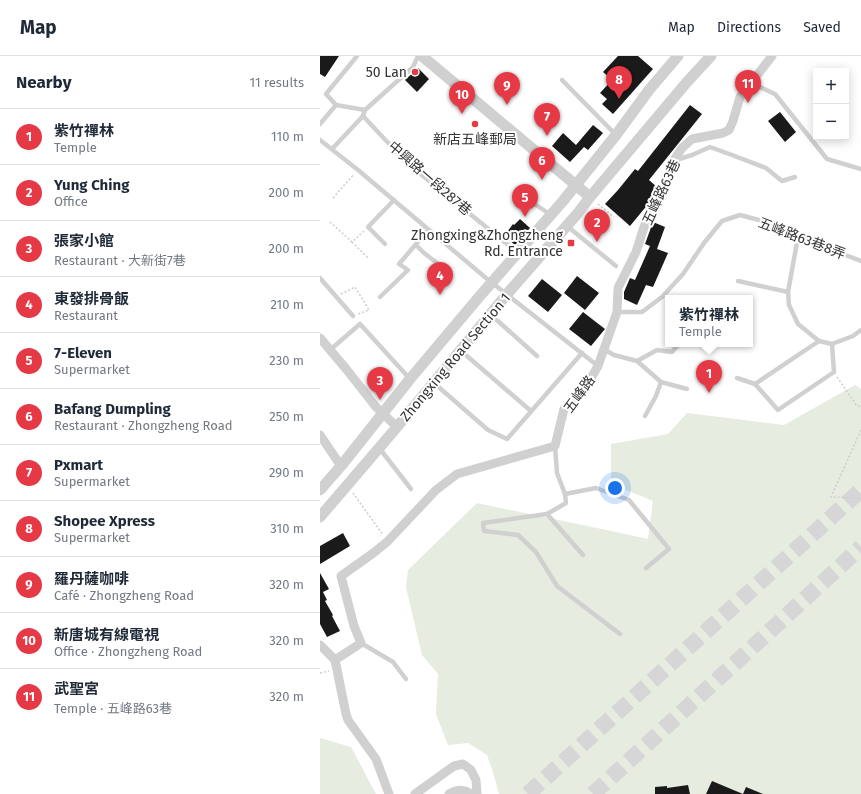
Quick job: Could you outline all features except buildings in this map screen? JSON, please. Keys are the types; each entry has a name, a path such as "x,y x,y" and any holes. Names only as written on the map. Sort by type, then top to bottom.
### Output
{"street":[{"path":"422,56 590,197"},
{"path":"675,60 687,56"},
{"name":"Zhongxing Road Section 1","path":"320,517 378,448 398,427 490,314 567,226 687,82 711,56"},
{"name":"五峰路63巷","path":"598,366 617,312 618,288 636,252 645,224 668,178 674,160 682,148 692,139 723,133 729,130 740,97 772,56"},
{"name":"Zhongxing Road Section 1","path":"320,490 410,379 551,215 616,135 649,90 675,60"},
{"path":"320,338 376,407 398,427"},
{"name":"五峰路","path":"555,446 564,409 583,392 598,366"},
{"path":"320,434 341,466"},
{"path":"335,660 361,643 354,626 341,576 387,542 436,490 457,474 555,446"},
{"path":"320,645 335,660 348,720 376,759 389,794"},
{"path":"415,794 454,766 463,764 471,770 476,780 477,794"},
{"path":"450,794 456,790 464,790 471,794"}],"lane":[{"path":"357,56 326,94 336,105 365,110"},
{"path":"332,149 363,116 365,110 413,67 418,56"},
{"path":"562,80 616,135"},
{"path":"750,83 774,94 827,159 861,169"},
{"path":"320,124 336,105"},
{"name":"中興路一段287巷","path":"363,116 407,162 518,253"},
{"name":"五峰路","path":"320,140 358,170 492,283 598,366"},
{"path":"674,160 692,155 710,147 766,168 782,181 795,177"},
{"path":"524,197 551,215"},
{"path":"385,244 368,227 394,200"},
{"name":"五峰路63巷8弄","path":"617,312 642,312 662,297 683,274 704,243 722,221 740,215 774,224 798,238 861,261"},
{"path":"567,226 616,266"},
{"path":"380,297 408,270 399,264 428,230"},
{"path":"798,238 788,292 789,305 798,324 820,340 832,344 853,336 861,330"},
{"path":"416,245 438,264"},
{"path":"320,278 353,316"},
{"path":"738,281 788,292"},
{"path":"490,314 536,356"},
{"path":"330,350 360,324 410,379"},
{"path":"755,384 820,340"},
{"path":"737,378 755,384 778,410 834,372 832,344"},
{"path":"637,361 656,350 672,352 676,347"},
{"path":"604,349 614,355 637,361 661,382 687,389"},
{"path":"460,350 531,411"},
{"path":"434,383 488,430 507,439 582,353"},
{"path":"645,416 656,396 661,382"},
{"path":"555,446 557,473 565,494 566,503 547,514 483,523 484,531 518,535 536,552 557,586 620,634"},
{"path":"378,448 411,489"},
{"path":"565,494 596,488 629,500 669,549 646,568"},
{"path":"547,514 583,555"},
{"path":"361,643 393,662 406,679"}],"path":[{"path":"332,198 358,170"},
{"path":"590,197 614,217"},
{"path":"330,222 368,258"},
{"path":"352,242 368,227"},
{"path":"336,297 356,287 369,310 353,316"},
{"path":"834,372 856,406 861,406"},
{"path":"861,430 831,497 861,498"},
{"path":"358,500 387,542"}],"shaded area":[{"path":"855,385 861,389 861,794 499,794 487,755 468,743 448,745 436,714 438,674 422,655 406,587 408,570 477,503 648,539 653,501 611,484 611,444 668,434 687,413 784,425"},
{"path":"320,738 351,747 376,794 320,794"}],"tunnel":[{"path":"528,794 861,490"},
{"path":"593,794 861,547"}],"place":[{"name":"50 Lan","path":"415,72"},
{"name":"Shopee Xpress","path":"619,99"},
{"name":"武聖宮","path":"748,103"},
{"name":"羅丹薩咖啡","path":"507,105"},
{"name":"新唐城有線電視","path":"462,114"},
{"name":"新店五峰郵局","path":"475,124"},
{"name":"Pxmart","path":"547,136"},
{"name":"Bafang Dumpling","path":"542,180"},
{"name":"7-Eleven","path":"525,217"},
{"name":"Yung Ching","path":"597,242"},
{"name":"Zhongxing&Zhongzheng Rd. Entrance","path":"571,243"},
{"name":"東發排骨飯","path":"440,295"},
{"name":"紫竹禪林","path":"709,393"},
{"name":"張家小館","path":"380,400"}]}
